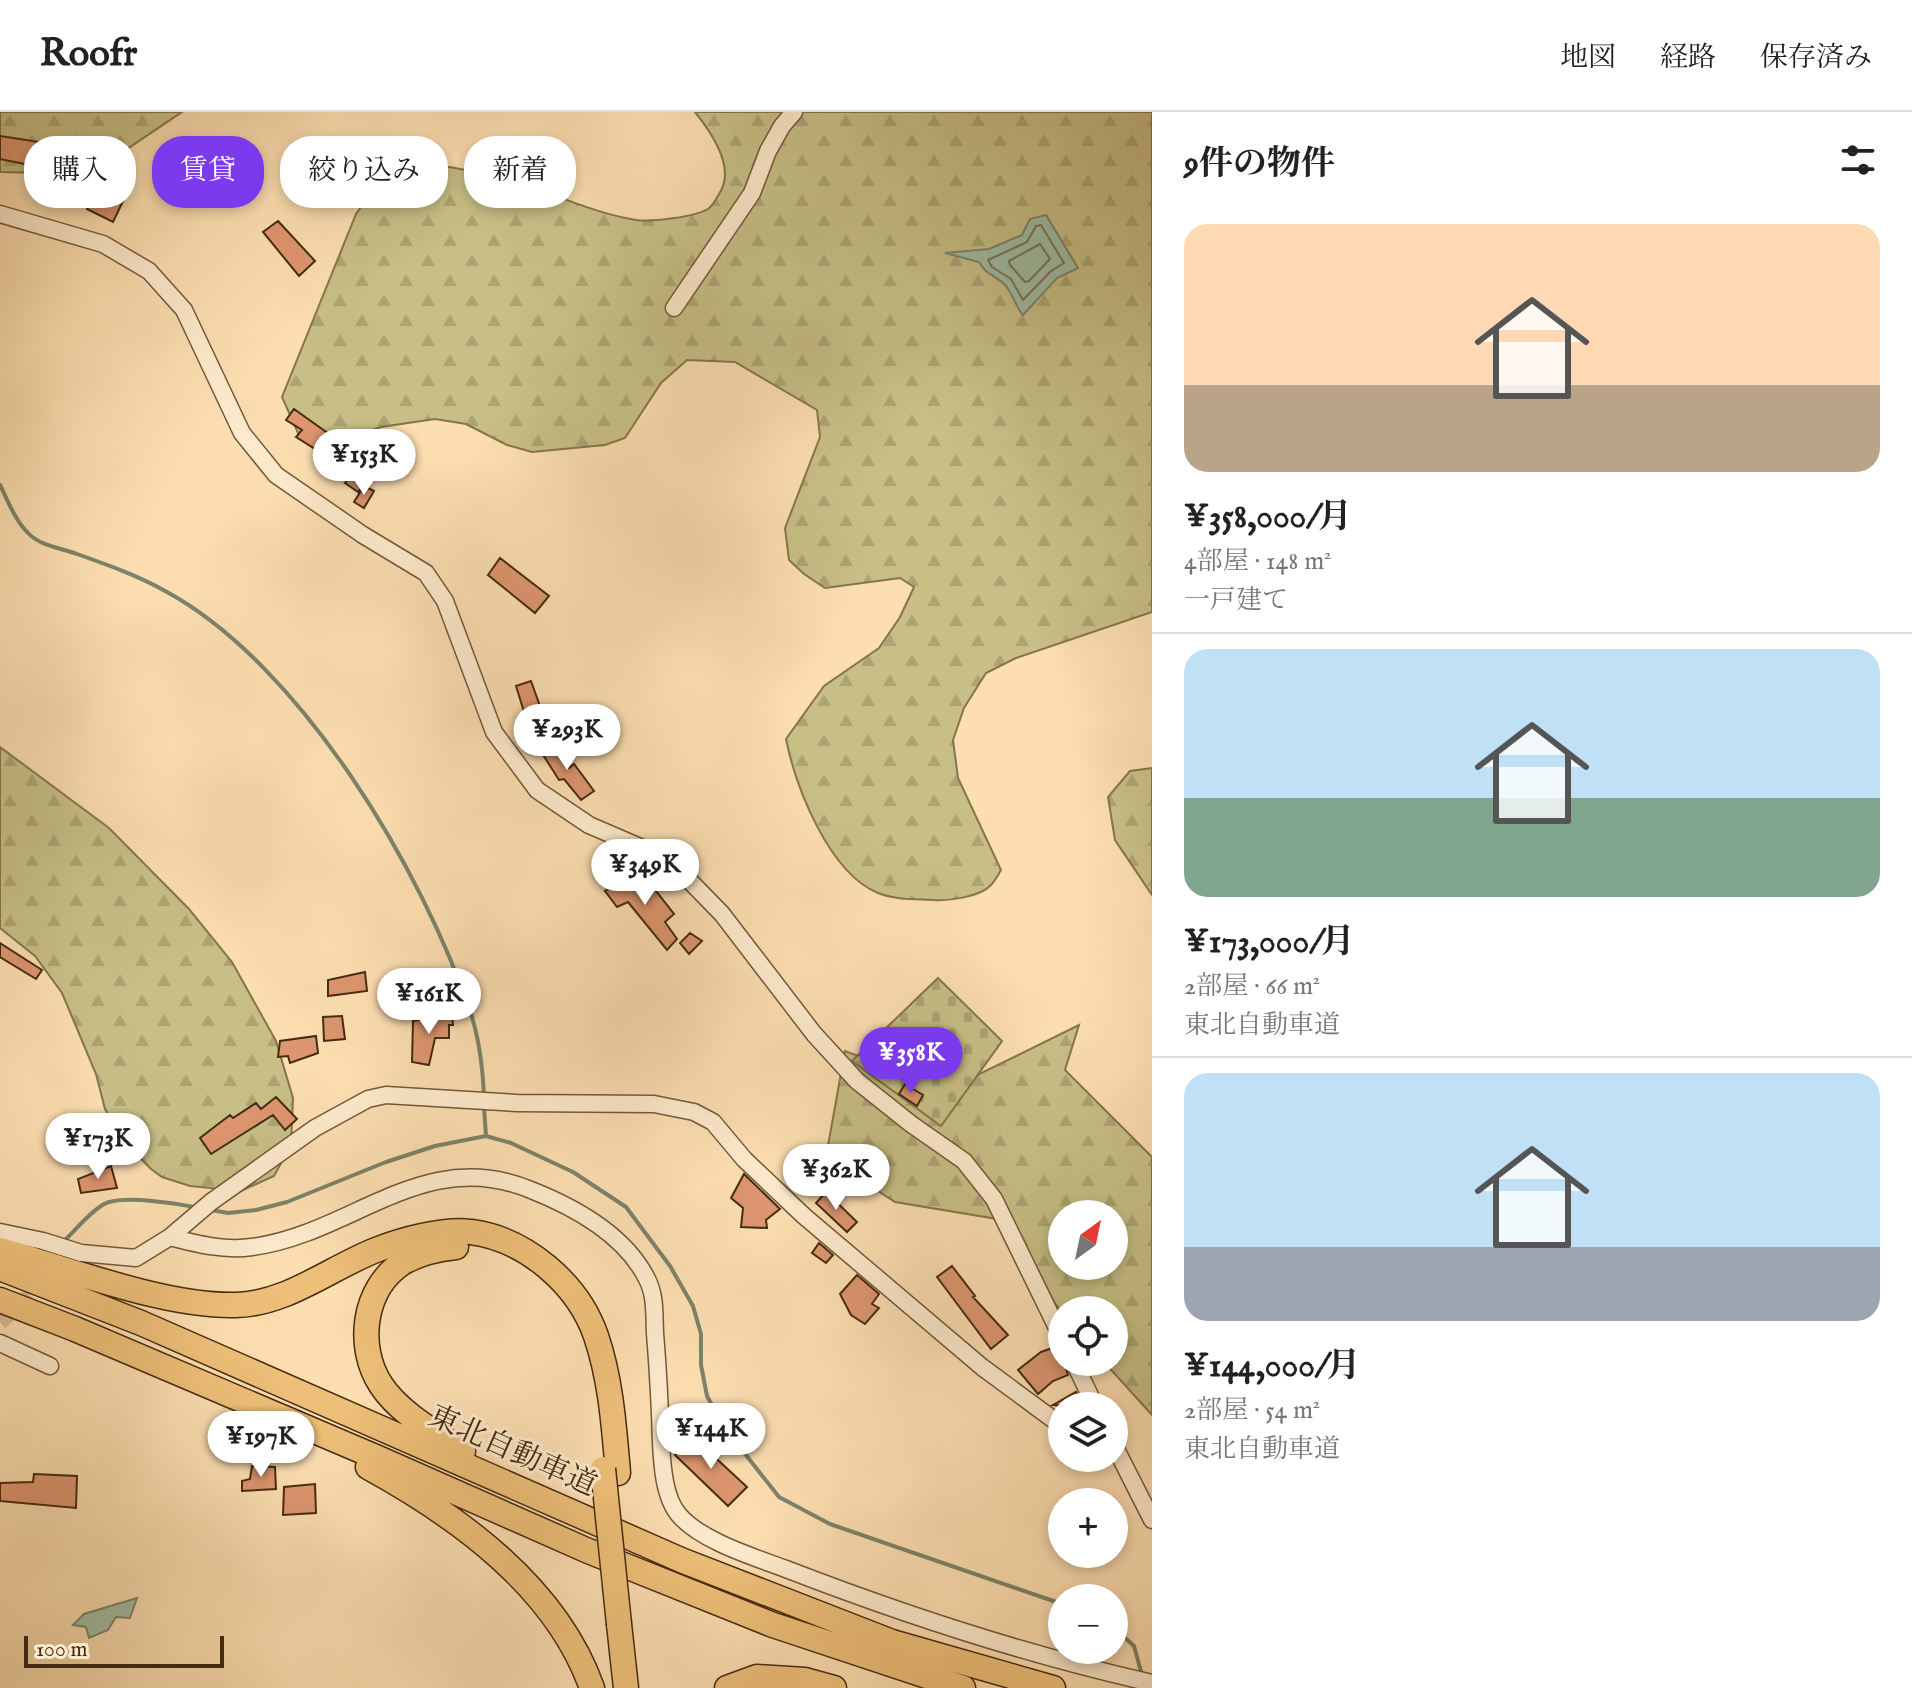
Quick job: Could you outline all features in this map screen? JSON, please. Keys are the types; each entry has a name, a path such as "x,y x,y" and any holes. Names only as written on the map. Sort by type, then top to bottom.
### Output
{"highway":[{"path":"0,1250 187,1302 238,1305 286,1294 377,1249 425,1235 470,1231 510,1243 540,1261 572,1291 595,1333 612,1404 611,1471"},
{"path":"514,1485 409,1413 382,1387 371,1366 365,1342 366,1321 372,1300 385,1279 399,1265 415,1256 435,1249 455,1247 490,1251 524,1266 554,1292 576,1327 586,1353 611,1471 626,1626 626,1688"},
{"name":"東北自動車道","path":"0,1268 141,1323 681,1560 892,1642 1053,1688"},
{"name":"東北自動車道","path":"0,1300 224,1392 614,1562 773,1625 963,1688"},
{"path":"224,1392 372,1469 435,1508 493,1552 526,1582 560,1624 584,1664 592,1688"},
{"path":"626,1626 641,1688"},
{"path":"727,1688 757,1677 805,1680 834,1688"}],"street":[{"path":"674,308 752,193 768,151 794,112"},
{"path":"0,214 103,244 149,271 184,310 242,433 276,475 363,535 426,573 445,601 494,732 537,790 589,825 640,847 683,874 722,914 814,1034 857,1081 964,1161 994,1199 1048,1309"},
{"path":"0,1232 50,1243 72,1255 136,1258 170,1237 211,1202 315,1128 368,1099 386,1095 517,1103 654,1104 694,1112 713,1122 744,1159 804,1216 982,1367 1048,1416"},
{"path":"170,1237 229,1248 281,1241 448,1177 499,1179 548,1197 570,1208 616,1240 646,1276 654,1301 667,1491 676,1513 693,1529 762,1560 876,1604 1019,1649 1152,1683"},
{"path":"0,1343 50,1366"},
{"path":"1128,1472 1152,1520"}],"green space":[{"path":"0,112 182,112 136,143 136,136 24,136 24,173 0,172"},
{"path":"695,112 1152,112 1152,612 1016,658 986,673 964,708 953,740 958,778 1001,870 991,885 972,895 940,900 898,898 878,893 860,883 844,867 817,827 798,781 786,739 824,686 879,648 900,617 914,587 900,578 825,588 789,560 785,528 820,437 817,410 735,362 687,360 661,383 625,438 605,445 532,452 507,445 466,424 435,419 381,427 330,444 298,433 282,397 360,208 448,208 448,167 464,170 464,208 576,208 576,204 636,220 662,220 693,214 708,209 724,184 720,152"},
{"path":"0,747 109,828 189,909 232,962 276,1041 293,1098 291,1145 274,1176 241,1191 190,1186 162,1177 127,1145 105,1109 96,1074 62,993 35,956 0,928"},
{"path":"1152,768 1152,895 1115,840 1108,797 1130,771"},
{"path":"938,978 1002,1041 941,1126 852,1061"},
{"path":"1079,1025 1065,1070 1152,1157 1152,1415 1117,1376 1128,1376 1128,1296 1050,1296 997,1219 895,1202 826,1157 845,1051 949,1089"}],"water":[{"path":"1046,215 1078,268 1057,278 1023,315 1006,286 979,262 945,253 989,249 1022,235 1030,219"},
{"path":"137,1598 130,1618 116,1617 108,1630 89,1638 86,1627 73,1625 84,1614"}],"building":[{"path":"0,136 24,140 24,164 0,159"},
{"path":"88,208 120,208 113,222"},
{"path":"278,221 315,261 299,276 263,232"},
{"path":"294,409 336,439 338,437 363,452 358,460 373,472 358,492 345,483 353,473 296,437 302,430 286,420"},
{"path":"364,486 374,491 364,508 354,502"},
{"path":"500,558 549,596 535,613 488,575"},
{"path":"531,681 546,723 536,726 531,714 525,715 516,686"},
{"path":"553,742 569,768 574,764 594,791 581,800 564,779 559,780 540,750"},
{"path":"633,874 647,890 652,886 674,914 665,922 677,939 667,950 628,902 617,907 605,891"},
{"path":"690,933 702,941 689,954 680,943"},
{"path":"0,943 42,970 36,979 0,957"},
{"path":"365,972 367,991 328,996 328,980"},
{"path":"452,1013 453,1025 449,1025 449,1038 435,1038 429,1065 412,1062 413,1021"},
{"path":"342,1016 345,1039 324,1041 323,1017"},
{"path":"316,1036 318,1053 290,1063 288,1056 278,1057 280,1041"},
{"path":"905,1084 923,1095 917,1106 899,1094"},
{"path":"276,1097 297,1119 285,1130 273,1115 211,1154 200,1138 230,1115 233,1118 256,1103 261,1109"},
{"path":"797,1157 820,1175 811,1186 789,1167"},
{"path":"111,1166 117,1188 81,1193 78,1179"},
{"path":"744,1174 780,1209 766,1220 767,1228 741,1227 743,1208 731,1198"},
{"path":"826,1192 857,1222 847,1232 816,1203"},
{"path":"819,1243 833,1255 826,1263 812,1253"},
{"path":"952,1266 973,1297 1008,1335 991,1349 937,1277"},
{"path":"857,1275 879,1294 872,1304 879,1308 865,1324 851,1315 840,1294"},
{"path":"1048,1350 1048,1376 1066,1376 1053,1381 1038,1394 1018,1370"},
{"path":"692,1436 747,1487 728,1506 675,1455"},
{"path":"252,1466 275,1467 276,1489 242,1491 242,1481 250,1479"},
{"path":"34,1474 77,1476 76,1508 0,1501 0,1483 33,1482"},
{"path":"315,1484 316,1513 283,1515 284,1487"}],"waterway":[{"path":"0,485 19,522 33,537 123,571 167,592 217,626 265,669 310,720 352,777 389,837 450,958 476,1034 484,1098"},
{"path":"484,1107 486,1136"},
{"path":"211,1210 228,1213 287,1202 435,1146 486,1136 511,1143 573,1172 626,1207 670,1266 693,1306 701,1334 701,1365 707,1396 724,1427 779,1497 830,1524 1048,1599"},
{"path":"64,1241 91,1214 109,1202 146,1200 195,1207"},
{"path":"1128,1641 1134,1646 1142,1675"}],"tunnel":[{"path":"0,1322 47,1280"}]}
